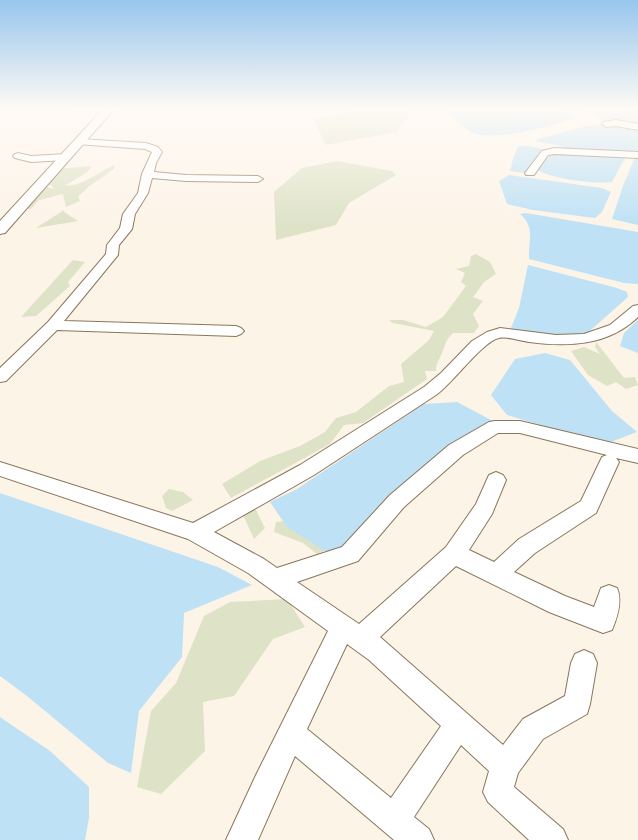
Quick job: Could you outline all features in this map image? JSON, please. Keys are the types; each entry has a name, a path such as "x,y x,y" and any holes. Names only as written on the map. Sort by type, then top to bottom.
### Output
{"main road":[{"path":"0,230 74,147"}],"street":[{"path":"0,377 53,325 112,255 113,245 126,229 130,214 143,193 151,163 157,154 155,149 147,147"},
{"path":"530,173 545,152 554,151 638,155"},
{"path":"18,156 31,159 66,157"},
{"path":"147,174 186,178 258,179"},
{"path":"195,532 307,470 430,391 448,376 466,354 494,333 546,340 570,340 598,336 623,323 638,309"},
{"path":"53,325 236,331"},
{"path":"275,579 350,554 397,501 456,450 495,427 520,427 638,456"},
{"path":"496,575 527,546 589,507 609,462"},
{"path":"0,469 195,532 256,566 378,651 505,766"},
{"path":"242,840 266,785 291,734 352,633 454,554 485,508 496,480"},
{"path":"454,554 557,604 603,622 609,596"},
{"path":"552,840 498,792 505,766 533,729 577,704 584,663"},
{"path":"394,820 459,724"},
{"path":"291,734 418,840"}],"green space":[{"path":"337,161 392,171 396,175 349,203 336,225 276,240 274,192 302,168"},
{"path":"114,165 114,169 88,187 78,197 80,201 66,207 63,194 39,200 31,209 21,210 32,197 47,187 54,189 52,186 44,183 57,169 92,166 87,172 66,185 71,185 83,182"},
{"path":"64,210 64,212 78,221 36,228"},
{"path":"476,254 490,262 496,274 484,282 473,297 483,301 473,314 479,326 474,333 453,333 448,338 437,364 436,371 425,371 427,379 363,423 344,425 330,444 231,498 222,484 260,461 300,446 325,432 336,418 356,412 389,386 404,382 401,364 429,340 434,331 393,323 389,320 403,320 426,327 443,317 466,286 461,282 465,273 456,269 469,266 471,256"},
{"path":"73,260 85,262 68,282 70,286 36,316 21,317"},
{"path":"596,342 624,378 635,377 638,385 626,389 616,382 607,386 588,375 571,351 584,347 600,354 595,347"},
{"path":"169,489 183,492 193,500 172,511 166,508 162,496"},
{"path":"254,506 265,528 254,539 243,515"},
{"path":"303,519 347,541 317,554 303,543 274,532 276,522"},
{"path":"287,599 305,627 273,639 234,696 203,702 205,751 161,794 137,787 151,711 176,683 204,616 230,602"}],"water":[{"path":"518,147 535,147 548,150 540,153 525,173 510,171"},
{"path":"566,147 638,147 638,151 575,149"},
{"path":"552,154 602,155 625,158 612,182 595,182 552,176 536,169"},
{"path":"635,157 638,157 638,225 612,219"},
{"path":"509,175 602,188 611,192 602,212 595,218 533,210 507,204 499,181"},
{"path":"526,213 638,232 638,284 624,283 529,259 530,229 525,219 520,214"},
{"path":"528,265 617,288 627,292 628,297 584,336 536,341 509,333 519,308"},
{"path":"638,320 638,353 620,346 624,333"},
{"path":"545,353 570,360 612,411 637,432 611,442 560,431 507,415 491,395 515,359"},
{"path":"457,402 493,421 373,539 328,553 287,527 270,502 297,489 424,404"},
{"path":"0,493 218,567 252,585 184,613 182,657 139,711 131,773 108,763 27,696 0,676"},
{"path":"0,717 50,751 89,787 89,818 85,840 0,840"}]}
